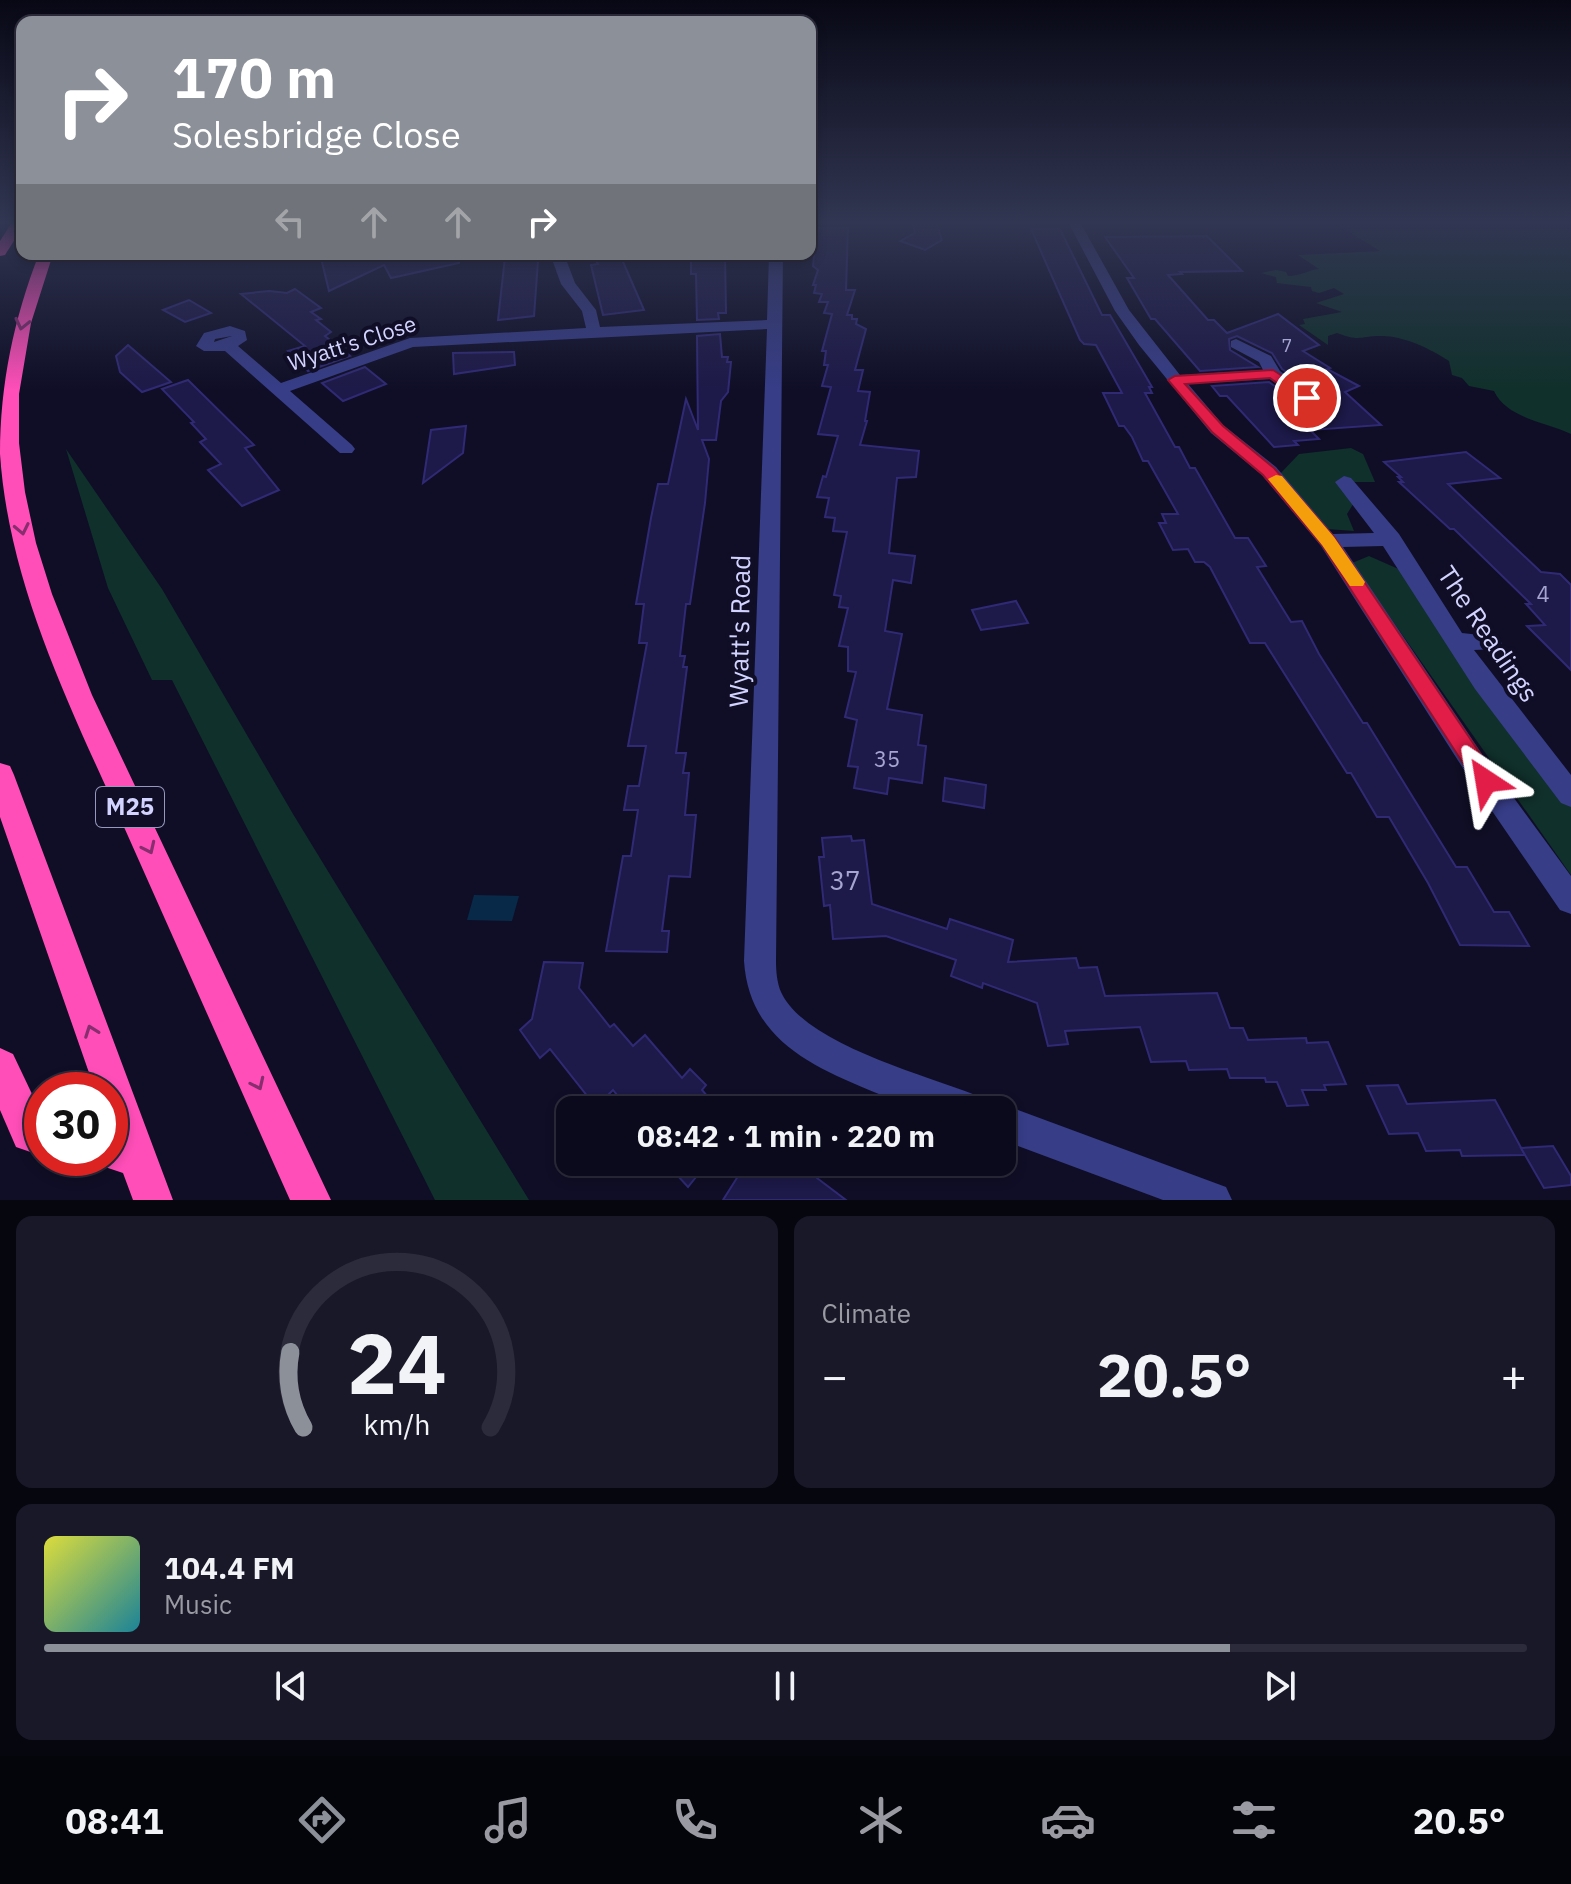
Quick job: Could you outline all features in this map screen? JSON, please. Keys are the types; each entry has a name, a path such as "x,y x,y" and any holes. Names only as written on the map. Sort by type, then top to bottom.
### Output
{"highway":[{"name":"M25","path":"37,278 22,321 10,396 9,443 26,548 56,636 111,766 311,1200"},
{"path":"0,775 97,1072"},
{"path":"0,1067 24,1120"},
{"path":"128,1159 153,1200"}],"street":[{"path":"566,278 589,310 594,332"},
{"name":"Wyatt's Road","path":"776,278 760,961 762,983 772,1008 799,1035 854,1067 933,1096"},
{"path":"1104,278 1122,311 1175,380 1217,429 1269,471 1328,541 1475,765 1571,900"},
{"name":"Wyatt's Close","path":"278,390 410,343 775,324"},
{"path":"1236,344 1265,359 1273,374 1307,398"},
{"path":"229,346 346,449"},
{"path":"1175,380 1273,374"},
{"name":"The Readings","path":"1359,490 1490,693 1571,795"},
{"path":"1328,541 1392,539"},
{"path":"1455,641 1490,643"},
{"path":"1016,1127 1213,1200"}],"green space":[{"path":"1276,278 1571,278 1571,434 1518,414 1508,408 1494,391 1469,386 1462,378 1452,375 1449,361 1417,344 1399,338 1356,338 1337,333 1328,336 1328,345 1299,325 1305,324 1303,319 1342,312 1316,303 1344,294 1334,288 1319,293 1312,291 1311,287 1277,283"},
{"path":"1351,448 1363,454 1375,482 1355,482 1343,486 1355,501 1347,514 1354,531 1327,529 1278,476 1299,454"},
{"path":"66,449 162,589 293,814 529,1200 435,1200 172,680 152,680 108,588"},
{"path":"1369,556 1403,571 1571,805 1571,875 1352,563"}],"water":[{"path":"474,895 519,896 512,921 467,920"}],"building":[{"path":"326,278 356,278 329,291"},
{"path":"503,278 537,278 534,316 498,320"},
{"path":"594,278 630,278 644,310 603,315"},
{"path":"696,278 725,278 726,313 718,313 719,319 697,320"},
{"path":"815,278 846,278 846,290 855,290 847,315 852,315 852,319 857,319 856,324 866,329 855,370 863,370 858,391 870,392 867,421 860,445 919,451 916,477 897,478 889,553 915,556 911,583 893,580 885,631 902,634 887,709 922,715 918,745 926,746 922,783 889,778 887,794 854,788 858,767 848,766 857,720 845,717 856,672 848,671 848,647 839,646 848,608 839,607 841,596 834,595 847,532 833,531 835,518 825,517 829,498 817,497 838,436 818,434 831,387 822,386 828,365 824,365 826,351 822,351 832,314 824,313 828,302 819,302 822,294 814,293 816,285 813,285"},
{"path":"1053,278 1084,278 1102,315 1110,315 1152,387 1149,387 1152,393 1145,393 1175,447 1179,447 1190,468 1195,468 1235,538 1248,538 1266,566 1257,567 1291,622 1302,621 1319,654 1363,723 1367,723 1456,867 1467,867 1494,912 1509,912 1529,946 1460,945 1389,817 1377,817 1265,643 1250,643 1210,567 1204,562 1195,562 1188,549 1173,550 1159,523 1166,523 1162,514 1178,514 1148,461 1143,461 1132,437 1124,426 1119,426 1103,393 1122,393 1096,345 1084,344"},
{"path":"1127,278 1171,278 1208,320 1214,320 1227,333 1278,314 1319,345 1303,351 1330,368 1327,369 1359,386 1345,392 1381,425 1310,430 1319,439 1294,441 1298,445 1274,447 1227,396 1220,396 1212,386 1269,382 1301,405 1316,403 1316,393 1282,369 1272,353 1237,336 1229,339 1230,350 1258,367 1200,371 1155,319 1151,319"},
{"path":"295,289 321,308 311,312 331,332 325,336 350,356 308,371 288,351 305,346 241,294 287,293"},
{"path":"189,300 211,313 185,322 163,310"},
{"path":"720,334 722,357 728,357 727,362 731,362 728,392 721,401 716,440 702,440 709,459 705,503 690,604 686,604 680,656 685,656 683,667 687,667 676,753 686,753 683,773 689,773 685,815 696,815 690,877 669,876 662,931 669,931 667,952 606,951 623,856 631,856 638,810 624,810 628,786 639,786 646,746 628,746 647,643 639,643 644,604 636,604 651,518 658,484 668,484 686,399 698,430 697,336"},
{"path":"128,345 171,382 142,392 120,372 116,356"},
{"path":"514,352 515,365 454,374 453,353"},
{"path":"365,367 386,384 343,401 322,383"},
{"path":"188,380 254,445 245,448 279,490 242,506 208,470 221,464 200,442 206,439 191,423 194,422 162,389"},
{"path":"466,426 463,453 423,483 431,430"},
{"path":"1466,452 1500,478 1448,484 1541,572 1560,574 1571,585 1571,670 1527,626 1545,625 1526,604 1531,604 1454,529 1450,529 1399,482 1403,482 1398,477 1401,477 1384,462"},
{"path":"1016,601 1028,623 981,630 972,610"},
{"path":"945,778 986,785 984,808 943,801"},
{"path":"851,836 852,841 864,840 872,904 947,929 950,919 1013,940 1008,962 1076,958 1079,968 1097,967 1105,996 1217,993 1230,1028 1243,1028 1248,1040 1306,1038 1307,1043 1328,1042 1346,1084 1324,1085 1326,1090 1302,1090 1308,1105 1287,1106 1277,1082 1266,1082 1265,1078 1230,1078 1227,1069 1189,1070 1186,1061 1151,1062 1140,1027 1065,1031 1068,1044 1048,1046 1037,1003 983,983 982,988 951,976 956,960 886,936 833,939 830,905 824,906 819,857 824,857 822,838"},
{"path":"544,962 583,963 579,988 610,1027 614,1024 633,1046 645,1035 682,1078 690,1069 706,1085 702,1090 707,1096 618,1096 613,1090 607,1096 587,1096 550,1049 540,1058 520,1030 532,1019"},
{"path":"1398,1085 1407,1104 1495,1100 1525,1155 1462,1156 1460,1150 1426,1151 1418,1133 1389,1134 1367,1086"},
{"path":"1553,1146 1571,1176 1571,1185 1544,1188 1521,1148"},
{"path":"678,1176 697,1176 688,1187"},
{"path":"738,1176 818,1176 846,1200 723,1200"}],"slow traffic":[{"path":"1276,479 1328,541 1356,582"}],"route":[{"path":"1307,398 1273,374 1175,380 1217,429 1269,471 1328,541 1486,781"}]}
